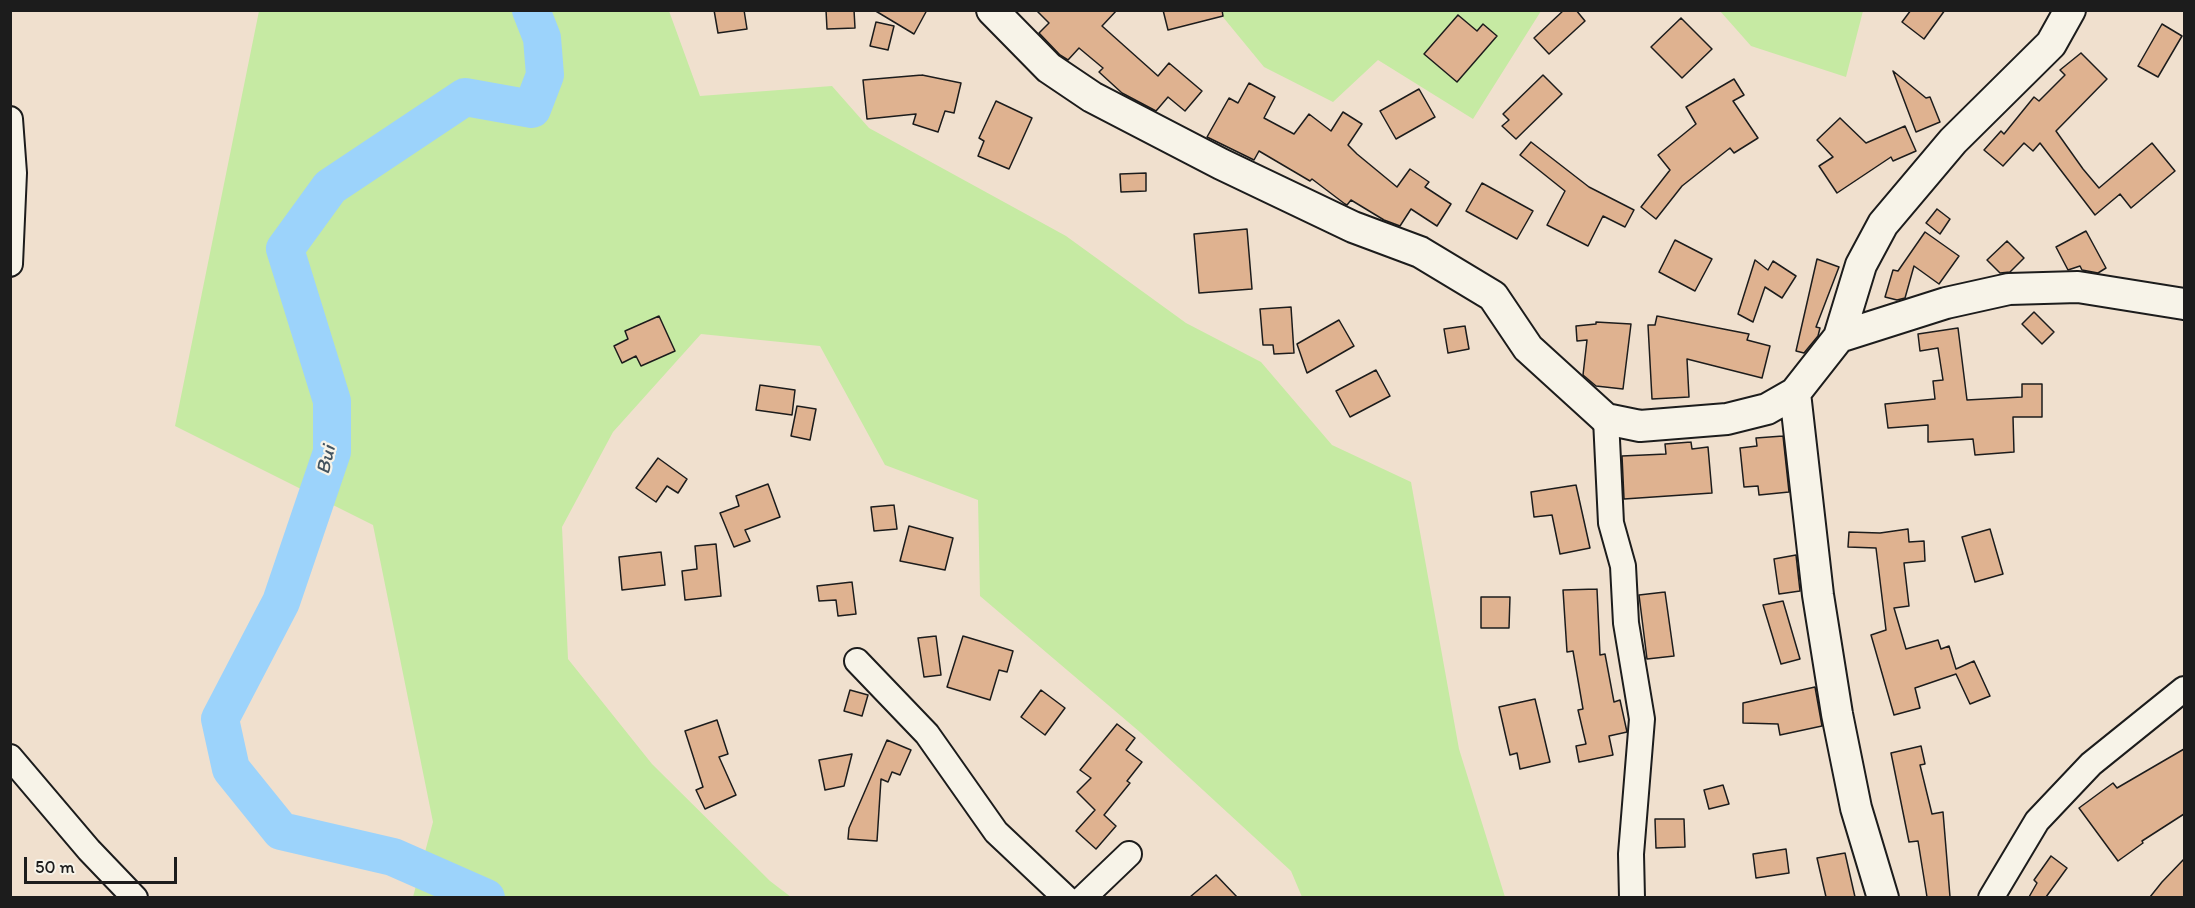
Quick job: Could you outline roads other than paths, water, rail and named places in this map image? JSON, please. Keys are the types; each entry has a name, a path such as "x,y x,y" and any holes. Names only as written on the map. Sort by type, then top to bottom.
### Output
{"street":[{"path":"992,10 1048,68 1092,97 1221,164 1343,222 1420,252 1493,296 1528,348 1606,419 1640,426 1727,418 1767,409 1795,393 1839,337 1861,265 1883,224 1953,141 2051,44 2070,10"},
{"path":"10,119 14,173 10,264"},
{"path":"1839,337 1946,303 2009,290 2078,287 2184,304"},
{"path":"1795,393 1818,596 1837,714 1856,808 1883,897"},
{"path":"1606,419 1611,523 1623,566 1626,624 1642,719 1630,854 1632,897"},
{"path":"856,661 927,734 996,832 1066,897"},
{"path":"1991,897 2037,821 2091,764 2184,689"},
{"path":"10,757 89,850 135,897"},
{"path":"1083,897 1129,854"}],"waterway":[{"name":"Bui","path":"486,898 393,857 281,831 231,769 220,719 281,602 332,452 332,401 285,249 330,187 465,97 532,109 545,75 542,38 531,10"}]}
